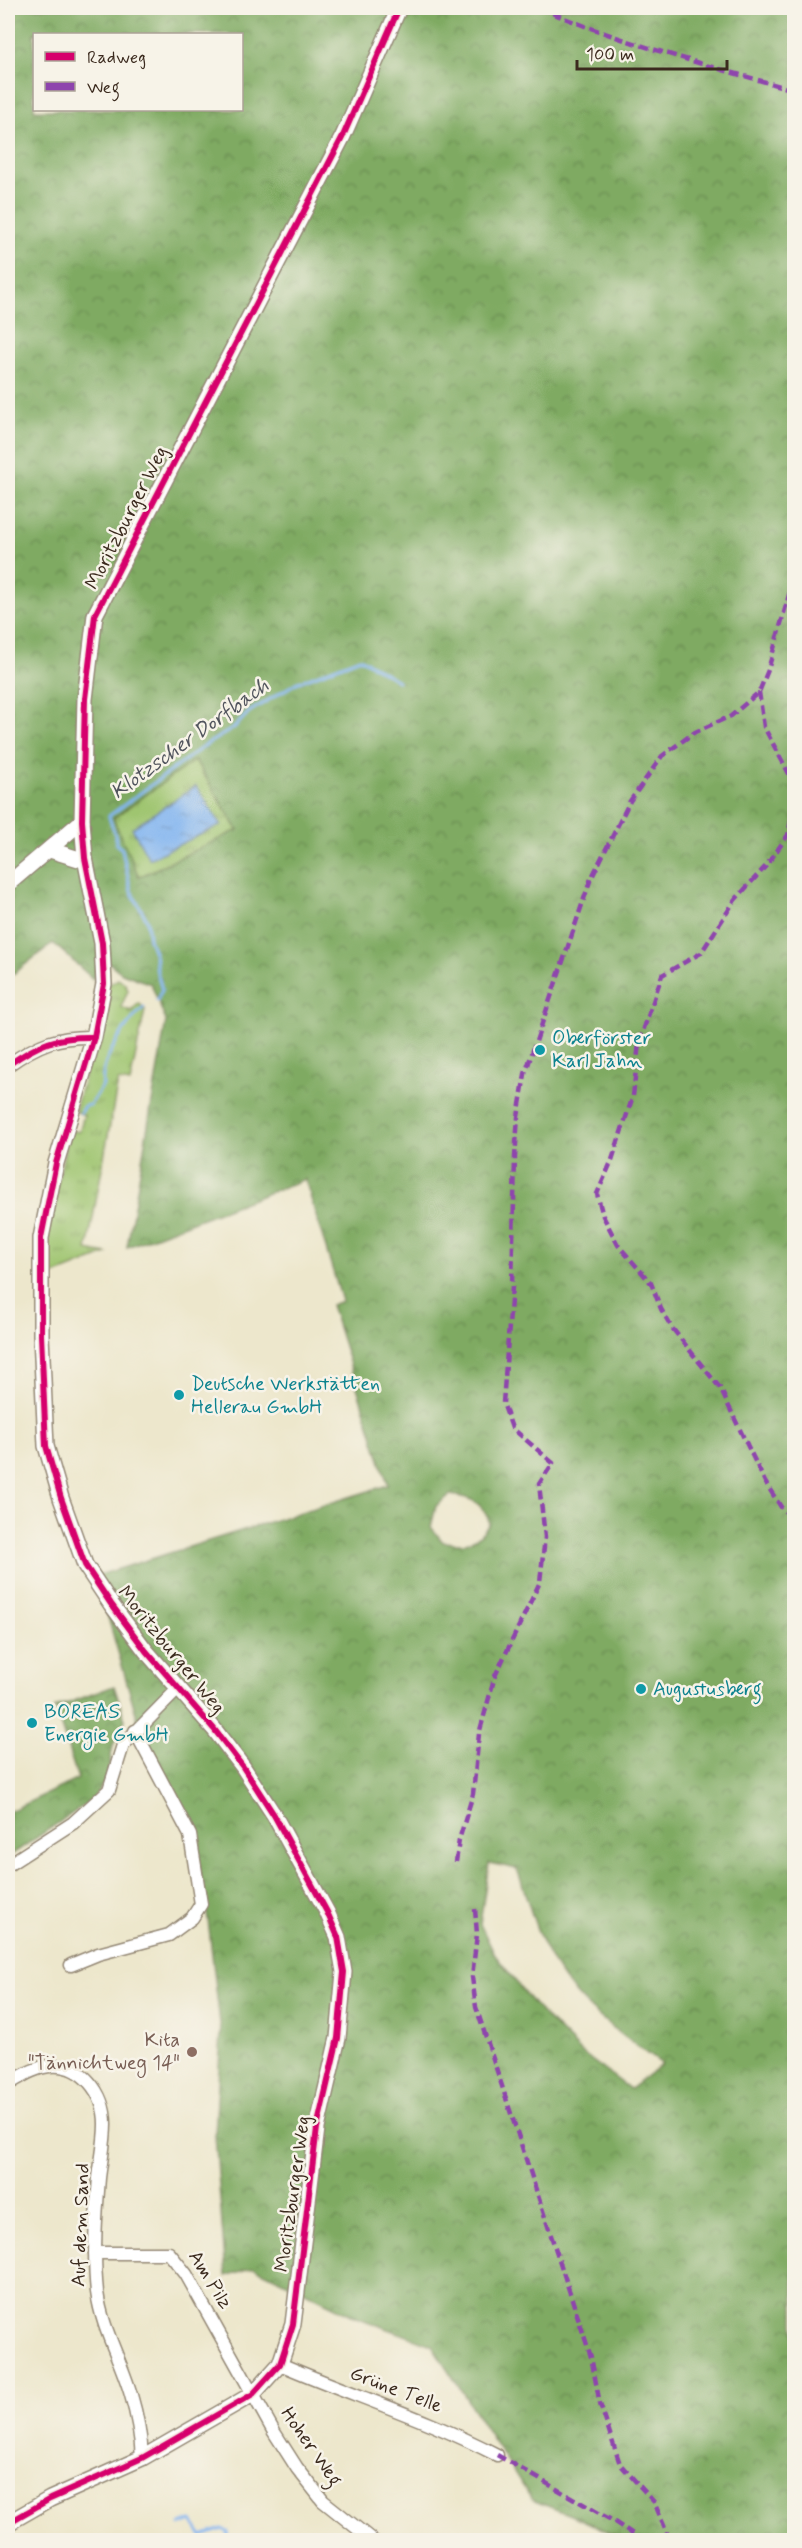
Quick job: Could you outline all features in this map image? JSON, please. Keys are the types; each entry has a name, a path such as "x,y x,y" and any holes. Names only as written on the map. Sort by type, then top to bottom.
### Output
{"street":[{"name":"Moritzburger Weg","path":"8,2523 50,2499 142,2458 253,2394 280,2364 293,2324 317,2128 338,2038 344,1972 338,1937 327,1912 274,1815 220,1736 132,1633 85,1565 46,1446 41,1335 41,1238 56,1163 93,1037 104,970 102,943 85,858 82,822 85,699 95,615 343,136 399,8"},
{"path":"8,884 82,822"},
{"path":"50,850 79,859 85,858"},
{"path":"8,1065 21,1056 66,1036 93,1037"},
{"path":"8,1865 73,1823 109,1790 123,1745 178,1689"},
{"path":"71,1965 98,1954 169,1935 192,1918 201,1904 190,1835 135,1731"},
{"name":"Auf dem Sand","path":"8,2084 32,2070 51,2066 65,2067 80,2073 96,2090 102,2105 105,2122 95,2253 101,2313 131,2395 142,2458"},
{"name":"Am Pilz","path":"95,2253 169,2253 186,2274 253,2394"},
{"name":"Grüne Telle","path":"280,2364 398,2413 457,2434 497,2455"},
{"name":"Hoher Weg","path":"253,2394 297,2468 323,2501 372,2541"}],"green space":[{"path":"8,8 794,8 794,2540 626,2540 532,2500 432,2345 356,2317 254,2267 226,2276 215,2135 221,2032 208,1920 193,1834 141,1731 96,1576 388,1485 331,1305 342,1301 305,1179 127,1247 166,1021 151,984 122,973 109,963 99,963 93,979 53,943 8,978","holes":["195,760 238,830 139,877 113,818","450,1495 470,1499 483,1510 490,1523 475,1539 465,1543 443,1542 431,1527 436,1506","489,1863 517,1869 541,1939 568,1984 611,2027 662,2064 630,2089 582,2053 535,2006 495,1955 480,1924"]},
{"path":"195,760 239,830 139,877 112,819"},
{"path":"118,979 125,983 128,990 121,1007 131,1011 139,1003 145,1010 130,1083 118,1081 87,1250 107,1254 44,1279 43,1252 69,1130 79,1132 84,1115 75,1111 108,985"},
{"path":"114,1686 125,1720 113,1745 107,1778 92,1800 8,1857 8,1812 78,1779 55,1708"}],"water":[{"path":"196,786 221,825 149,859 132,828"}],"waterway":[{"name":"Klotzscher Dorfbach","path":"157,1000 162,990 155,955 149,939 147,920 131,891 122,849 116,844 109,816 207,744 234,728 249,712 296,683 360,658 398,681"},
{"name":"Klotzscher Dorfbach","path":"80,1113 84,1106 90,1105 103,1085 105,1065 116,1043 144,1007"},
{"path":"180,2525 192,2521 202,2536 222,2529 228,2532 229,2540"}],"marked path":[{"path":"540,8 634,43 794,90"},
{"path":"456,1862 459,1840 473,1794 479,1734 495,1676 540,1582 545,1537 539,1484 553,1463 512,1428 503,1403 512,1287 515,1157 518,1117 525,1074 590,881 630,801 662,756 695,732 731,716 759,692 768,670 794,577"},
{"path":"759,692 764,727 794,783 794,795"},
{"path":"794,806 788,835 766,866 735,900 701,953 662,975 639,1043 633,1096 612,1160 597,1194 603,1216 618,1245 651,1283 661,1309 672,1328 720,1388 765,1482 781,1507 794,1520"},
{"path":"475,1909 477,1934 472,1977 476,2007 591,2357 600,2404 620,2464 654,2502 670,2540"},
{"path":"497,2455 642,2540"}],"cycle path":[{"path":"8,2523 50,2499 142,2458 253,2394 280,2364 293,2324 317,2128 338,2038 344,1972 338,1937 327,1912 274,1815 243,1767 214,1729 146,1651 85,1565 61,1498 46,1446 41,1335 41,1238 56,1163 94,1037 104,984 102,943 85,858 82,821 85,699 95,615 343,136 399,8"},
{"path":"8,1065 48,1043 69,1038 94,1037"}],"place":[{"name":"Oberförster Karl Jahn","path":"540,1050"},
{"name":"Deutsche Werkstätten Hellerau GmbH","path":"179,1395"},
{"name":"Augustusberg","path":"641,1689"},
{"name":"BOREAS Energie GmbH","path":"32,1723"},
{"name":"Kita \"Tännichtweg 14\"","path":"192,2052"}]}
